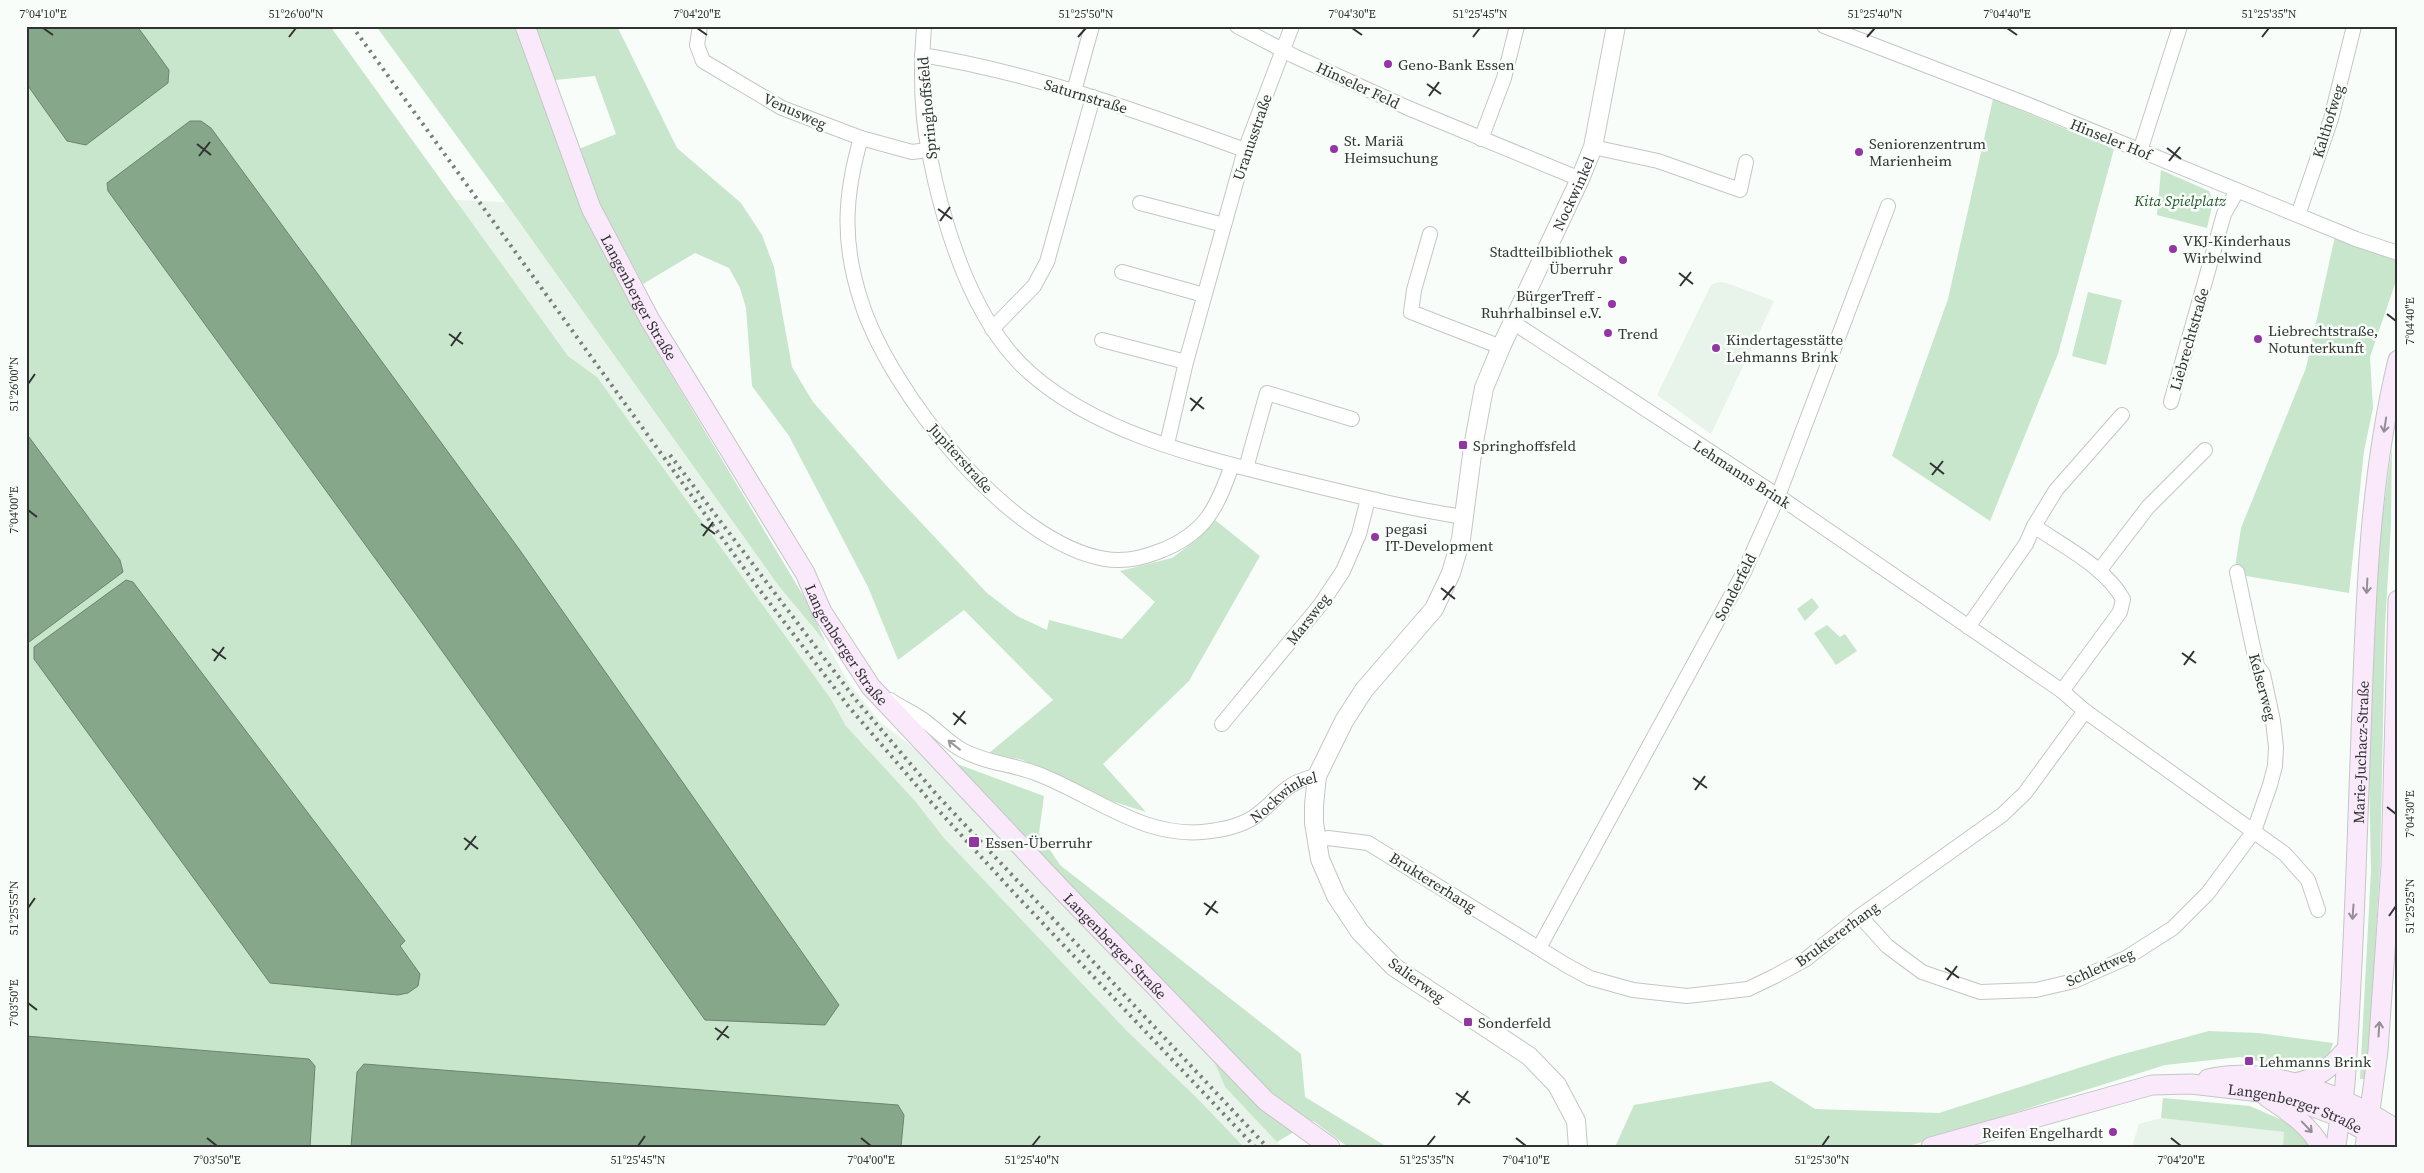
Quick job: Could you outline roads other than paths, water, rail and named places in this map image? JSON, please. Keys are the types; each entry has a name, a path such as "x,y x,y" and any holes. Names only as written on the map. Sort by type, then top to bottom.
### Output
{"main road":[{"name":"Langenberger Straße","path":"525,26 592,208 650,320 805,574 822,612 871,687 1062,890 1266,1101 1330,1147"},
{"name":"Marie-Juchacz-Straße","path":"2336,1147 2342,1108 2346,1050 2356,863 2367,580 2376,483 2391,387 2398,360"},
{"name":"Marie-Juchacz-Straße","path":"2367,1130 2378,1051 2391,866 2398,600"},
{"path":"2294,1083 2309,1081 2324,1071 2346,1050"},
{"name":"Langenberger Straße","path":"2191,1084 2216,1077 2240,1076 2255,1076 2294,1083 2342,1108 2367,1130 2395,1147"},
{"name":"Langenberger Straße","path":"1931,1147 2152,1085 2191,1084 2260,1092 2342,1108"},
{"path":"2260,1092 2300,1120 2315,1136 2320,1147"},
{"name":"Langenberger Straße","path":"2367,1130 2398,1130"}],"street":[{"name":"Venusweg","path":"700,26 697,45 703,60 782,108 861,138 912,152 928,150"},
{"name":"Springhoffsfeld","path":"924,26 922,55 928,150 945,220 969,282 992,329 1009,352 1030,373 1085,412 1167,444 1239,467 1368,499 1464,517"},
{"path":"1074,91 1092,26"},
{"name":"Hinseler Feld","path":"1237,26 1283,50 1481,139 1580,179"},
{"name":"Uranusstraße","path":"1167,444 1186,362 1245,150 1292,26"},
{"path":"1481,139 1504,78 1517,26"},
{"name":"Nockwinkel","path":"871,687 924,720 960,750 979,758 1036,773 1139,824 1172,832 1222,829 1247,821 1256,816 1286,787 1299,780 1317,776 1344,721 1364,690 1434,609 1456,559 1484,388 1593,147 1616,26"},
{"name":"Hinseler Hof","path":"1824,26 2029,105 2236,191 2398,253"},
{"path":"2140,151 2180,26"},
{"name":"Kalthofweg","path":"2298,215 2331,118 2354,26"},
{"name":"Saturnstraße","path":"922,55 957,60 1074,91 1245,150"},
{"path":"992,329 1034,286 1048,262 1093,97"},
{"name":"Jupiterstraße","path":"861,138 851,171 846,215 849,251 861,302 880,344 927,422 978,481 1011,511 1024,522 1069,548 1105,559 1140,559 1177,544 1202,526 1239,467"},
{"name":"Nockwinkel","path":"1593,147 1658,161 1740,190 1746,162"},
{"name":"Liebrechtstraße","path":"2171,402 2224,214 2236,191"},
{"path":"1140,203 1224,225"},
{"name":"Sonderfeld","path":"1539,948 1744,572 1778,496 1888,206"},
{"path":"1430,234 1414,290 1411,312 1501,347"},
{"path":"1122,272 1204,295"},
{"name":"Lehmanns Brink","path":"1514,323 1778,496 1968,626 2062,691 2086,711 2254,831 2285,854 2308,880 2318,910"},
{"path":"1102,340 1186,362"},
{"path":"1239,467 1267,393 1352,419"},
{"path":"1968,626 2026,544 2034,526 2056,490 2122,415"},
{"path":"2099,571 2148,507 2205,450"},
{"name":"Marsweg","path":"1222,724 1321,604 1343,571 1359,534 1368,499"},
{"path":"2034,526 2099,571 2117,589 2123,599 2120,612 2062,691"},
{"name":"Kelserweg","path":"2237,572 2257,666 2263,674 2276,747 2275,766 2254,831"},
{"name":"Bruktererhang","path":"1316,841 1328,838 1368,843 1590,978 1633,990 1687,996 1748,989 1783,972 1806,958 1860,916 2002,816 2025,793 2086,711"},
{"name":"Salierweg","path":"1317,776 1314,805 1316,841 1320,859 1336,896 1360,932 1394,967 1529,1056 1557,1085 1576,1121 1578,1147"},
{"name":"Schlettweg","path":"1860,916 1887,946 1922,972 1980,992 2036,990 2074,981 2126,958 2173,928 2208,893 2254,831"}],"railway":[{"path":"352,26 759,589 849,707 930,801 1016,895 1255,1147"},
{"path":"670,455 856,700 937,795 1267,1147"}],"place":[{"name":"Geno-Bank Essen","path":"1388,64"},
{"name":"St. Mariä Heimsuchung","path":"1334,149"},
{"name":"Seniorenzentrum Marienheim","path":"1859,152"},
{"name":"VKJ-Kinderhaus Wirbelwind","path":"2173,249"},
{"name":"Stadtteilbibliothek Überruhr","path":"1623,260"},
{"name":"BürgerTreff - Ruhrhalbinsel e.V.","path":"1612,304"},
{"name":"Trend","path":"1608,333"},
{"name":"Liebrechtstraße, Notunterkunft","path":"2258,339"},
{"name":"Kindertagesstätte Lehmanns Brink","path":"1716,348"},
{"name":"Springhoffsfeld","path":"1463,445"},
{"name":"pegasi IT-Development","path":"1375,537"},
{"name":"Essen-Überruhr","path":"974,842"},
{"name":"Sonderfeld","path":"1468,1022"},
{"name":"Lehmanns Brink","path":"2249,1061"},
{"name":"Reifen Engelhardt","path":"2113,1132"}],"park label":[{"name":"Kita Spielplatz","path":"2180,200"}]}
